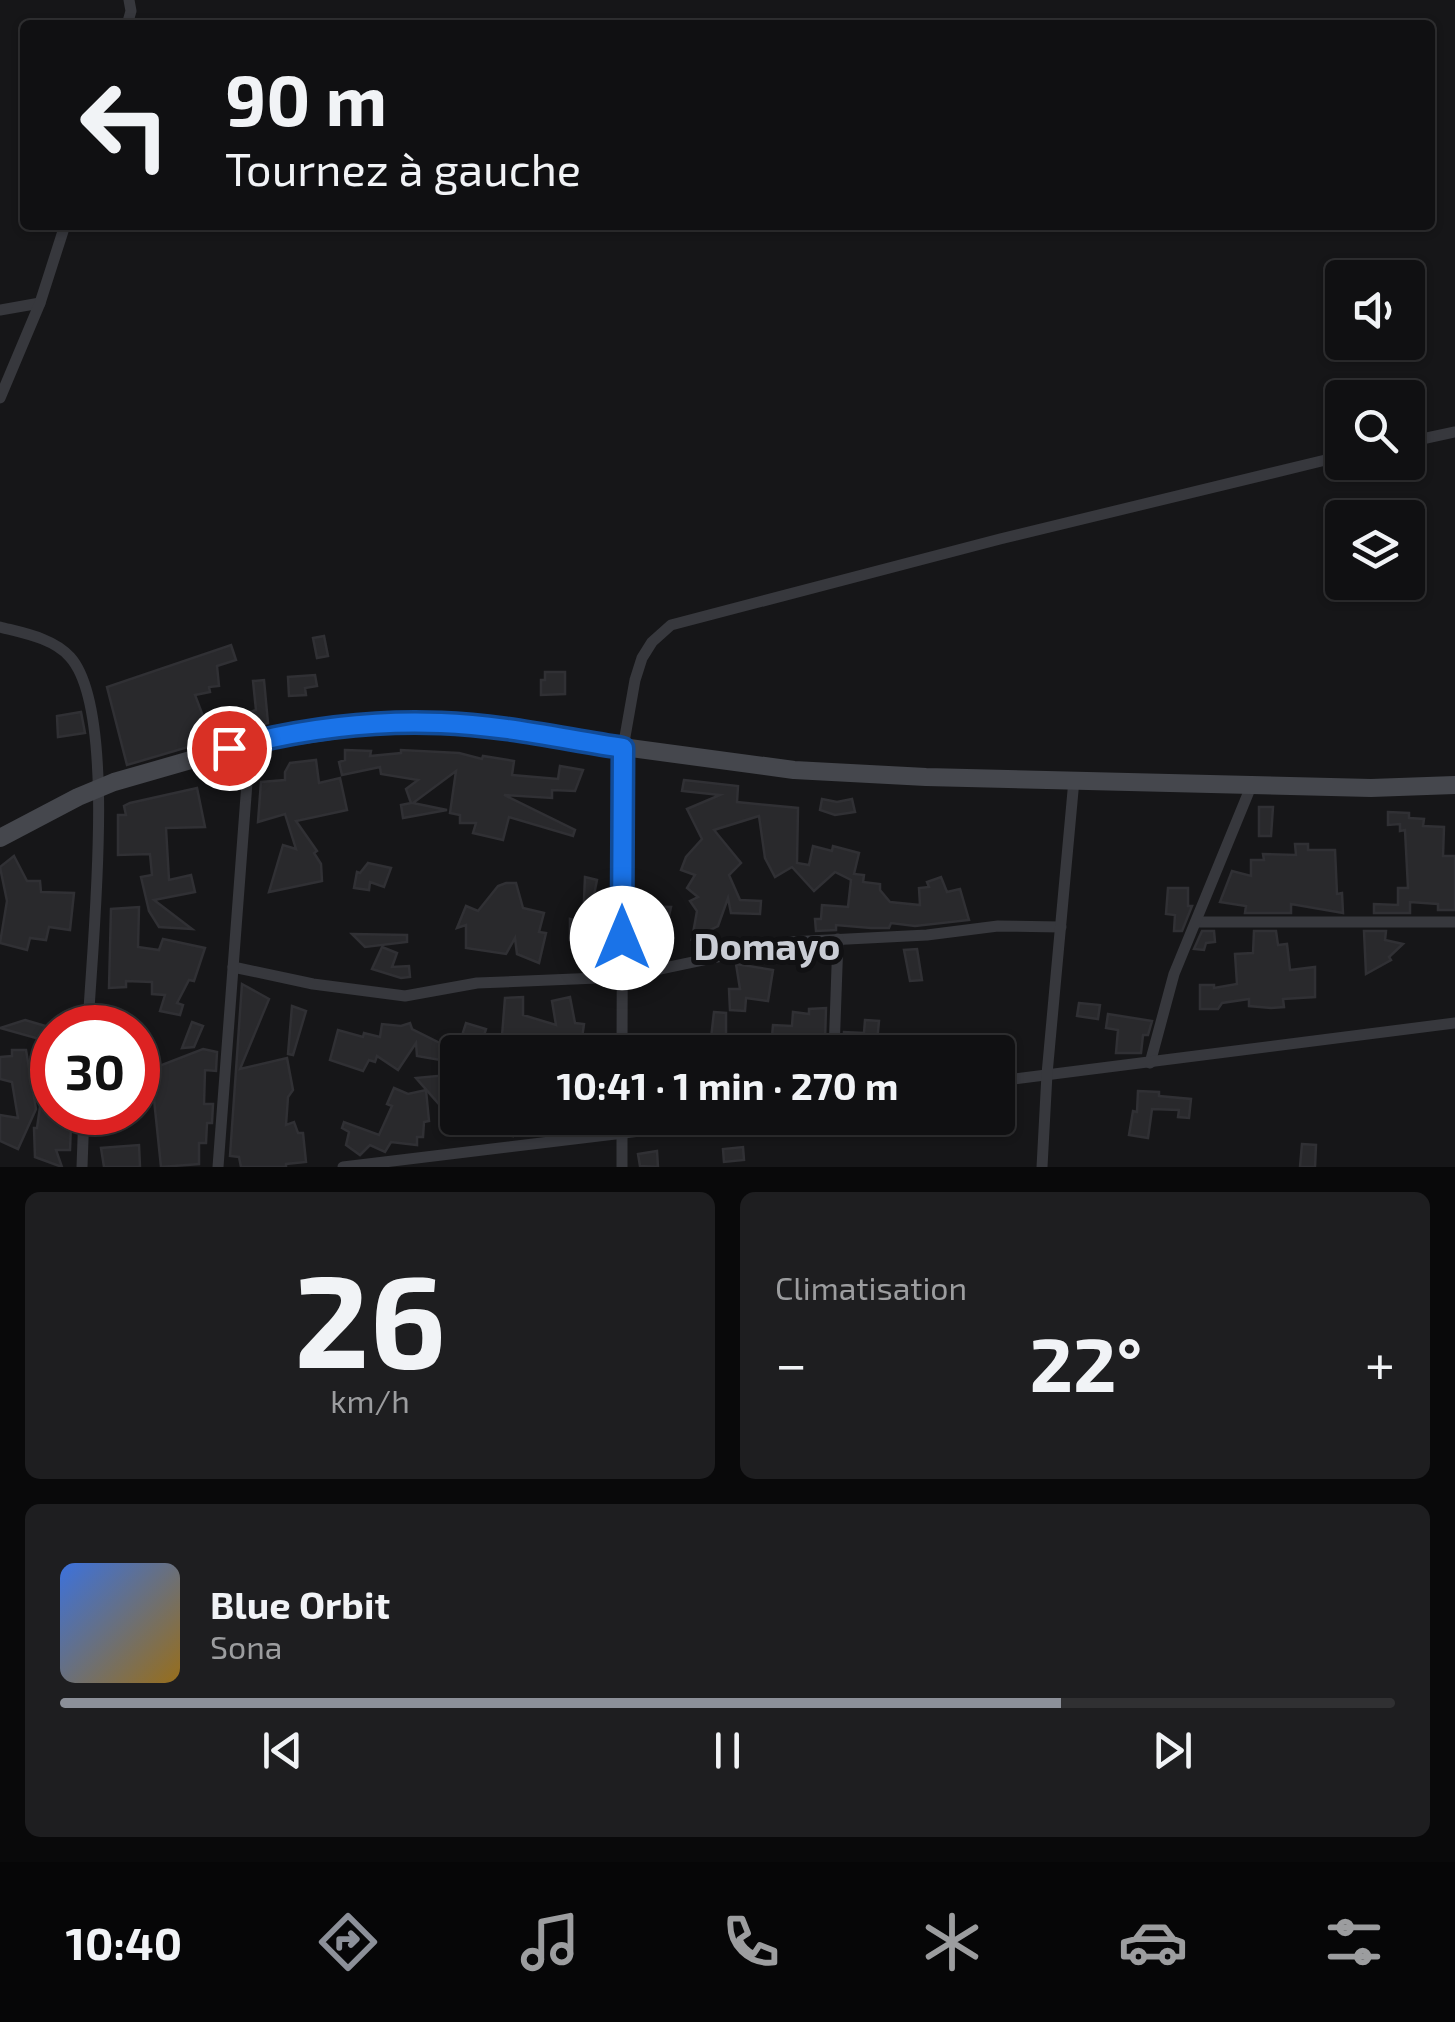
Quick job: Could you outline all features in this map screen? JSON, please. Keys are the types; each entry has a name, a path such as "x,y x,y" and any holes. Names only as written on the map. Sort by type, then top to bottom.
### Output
{"main road":[{"path":"0,838 100,787 250,742 384,723 445,723 794,770 1371,788 1455,786"}],"street":[{"path":"130,6 146,0"},
{"path":"0,398 40,302 63,230"},
{"path":"0,310 40,302"},
{"path":"1425,438 1455,432"},
{"path":"622,1035 623,748 642,658 652,642 671,625 1325,460"},
{"path":"0,627 49,642 68,655 80,672 96,738 100,787 89,1005"},
{"path":"218,1167 250,742"},
{"path":"1042,1167 1074,780"},
{"path":"1150,1063 1174,974 1252,784"},
{"path":"1196,922 1455,922"},
{"path":"233,967 313,984 406,996 477,983 622,977 760,945 927,935 998,926 1060,927"},
{"path":"835,1035 838,940"},
{"path":"1015,1079 1455,1023"},
{"path":"82,1167 83,1135"},
{"path":"343,1167 434,1161 615,1135"},
{"path":"622,1135 622,1167"}],"building":[{"path":"324,636 328,656 317,658 313,638"},
{"path":"231,645 236,660 217,666 219,686 195,695 212,740 127,765 107,687"},
{"path":"545,672 565,672 565,694 541,695"},
{"path":"315,675 317,686 305,688 306,695 289,696 288,677"},
{"path":"264,680 268,723 239,731 234,718 256,710 253,681"},
{"path":"81,712 85,733 58,737 57,716"},
{"path":"345,750 371,751 370,756 401,750 459,753 482,759 483,756 514,761 512,775 558,779 560,766 583,770 575,791 552,790 552,798 504,795 575,830 573,836 509,817 503,840 473,833 476,823 460,823 460,815 450,813 456,771 413,803 447,810 403,818 401,805 411,803 406,789 418,780 381,774 380,767 342,775 339,762 345,760"},
{"path":"316,760 319,783 340,778 347,810 296,821 317,851 314,853 321,864 322,881 269,892 283,845 296,849 285,814 258,822 261,782 285,780 290,763"},
{"path":"684,780 738,786 737,802 798,808 797,863 809,865 813,846 832,851 833,846 859,853 854,874 864,875 863,882 880,884 890,902 920,905 919,888 929,887 927,882 941,877 947,892 960,889 969,920 915,926 891,923 889,928 836,925 836,930 816,931 815,919 821,919 822,905 848,907 851,880 835,872 814,891 792,867 775,877 765,858 759,816 714,830 741,863 729,875 740,900 761,901 760,914 731,913 728,898 718,926 692,939 697,911 690,901 698,897 687,888 695,875 681,870 686,857 702,839 687,809 720,795 682,791"},
{"path":"197,788 205,827 166,828 169,880 191,875 195,892 154,900 192,929 159,927 149,911 141,877 152,875 150,854 118,855 118,815 126,815 124,806 130,803"},
{"path":"822,799 852,799 855,812 835,815 820,810"},
{"path":"1259,807 1273,807 1271,836 1259,836"},
{"path":"1388,812 1409,813 1409,818 1424,819 1423,826 1444,827 1443,856 1455,856 1455,910 1410,902 1410,913 1374,913 1374,904 1398,905 1398,888 1408,888 1405,830 1400,831 1400,824 1388,825"},
{"path":"1295,844 1308,844 1308,850 1335,850 1337,894 1342,893 1343,913 1291,904 1291,913 1245,913 1246,906 1220,902 1232,871 1251,876 1251,860 1264,860 1263,854 1296,855"},
{"path":"14,856 27,881 40,881 41,892 74,893 70,930 49,927 46,940 30,938 27,950 0,943 7,901 0,867"},
{"path":"368,863 391,868 384,887 370,882 369,890 354,888 357,872"},
{"path":"585,877 597,880 593,900 597,900 597,938 570,940 570,919 583,923"},
{"path":"516,883 523,908 544,913 539,932 546,933 539,963 517,954 515,938 506,954 466,948 466,925 457,928 466,906 478,911 498,886"},
{"path":"1168,888 1188,888 1188,906 1192,906 1182,931 1174,931 1175,915 1166,914"},
{"path":"637,906 671,907 662,948 640,948 633,927 638,923"},
{"path":"139,907 138,947 159,950 163,939 205,948 194,981 189,980 177,1003 183,1005 180,1015 160,1011 165,995 152,994 152,982 126,981 126,987 109,988 111,909"},
{"path":"1202,931 1214,931 1215,942 1206,943 1204,950 1194,949"},
{"path":"1254,931 1276,931 1278,945 1287,944 1290,970 1315,967 1315,997 1283,999 1284,1007 1249,1006 1249,999 1222,1003 1218,1009 1200,1009 1200,985 1214,988 1237,984 1235,954 1253,953"},
{"path":"1364,931 1386,931 1385,940 1403,944 1389,957 1391,960 1366,974"},
{"path":"352,934 407,935 407,942 365,947"},
{"path":"382,947 397,953 392,967 409,966 410,977 372,969"},
{"path":"917,949 922,980 910,981 904,950"},
{"path":"736,964 773,970 768,1001 746,998 745,1011 730,1010 729,989 740,989"},
{"path":"242,984 269,999 240,1069 287,1058 293,1090 288,1097 286,1125 294,1122 298,1133 303,1133 306,1162 286,1167 241,1167 239,1157 230,1156"},
{"path":"523,997 523,1015 556,1025 552,1001 570,997 575,1023 584,1024 582,1035 502,1035 505,998"},
{"path":"1079,1003 1100,1005 1098,1019 1077,1016"},
{"path":"292,1006 306,1011 293,1055 288,1054"},
{"path":"826,1008 825,1035 772,1035 773,1025 792,1026 793,1012 809,1014 809,1009"},
{"path":"714,1012 726,1013 726,1035 711,1035"},
{"path":"1108,1014 1152,1021 1148,1035 1143,1035 1141,1053 1116,1053 1118,1030 1106,1028"},
{"path":"25,1020 30,1021 30,1036 0,1028"},
{"path":"865,1020 879,1021 878,1035 844,1035 844,1032 864,1033"},
{"path":"192,1022 203,1026 194,1047 182,1048"},
{"path":"410,1023 412,1029 440,1043 440,1060 417,1056 416,1043 398,1070 377,1056 375,1062 369,1060 363,1071 330,1060 338,1030 380,1037 382,1024"},
{"path":"466,1023 486,1029 484,1035 462,1035"},
{"path":"203,1049 217,1052 216,1071 205,1070 204,1104 213,1104 212,1123 207,1123 206,1143 199,1143 199,1164 161,1167 160,1066"},
{"path":"12,1050 26,1050 30,1074 30,1122 18,1149 0,1141 0,1115 18,1118 12,1082 0,1079 0,1057 12,1056"},
{"path":"440,1076 440,1105 416,1078"},
{"path":"394,1088 408,1094 426,1090 429,1121 424,1122 423,1137 417,1137 417,1145 391,1142 385,1152 370,1145 360,1155 346,1145 349,1132 342,1128 344,1122 379,1135 392,1106 387,1104"},
{"path":"1138,1091 1191,1099 1189,1118 1178,1117 1179,1110 1152,1109 1148,1138 1129,1135 1133,1111 1137,1112"},
{"path":"34,1135 71,1135 70,1150 56,1150 62,1167 35,1157"},
{"path":"1302,1144 1316,1145 1315,1167 1300,1167"},
{"path":"139,1145 140,1167 104,1167 101,1148"},
{"path":"743,1147 744,1160 724,1162 723,1149"},
{"path":"657,1151 658,1167 640,1166 638,1154"}],"district":[{"name":"Domayo","path":"767,947"}],"route":[{"path":"229,748 296,734 384,723 445,723 623,748 622,938"}]}
